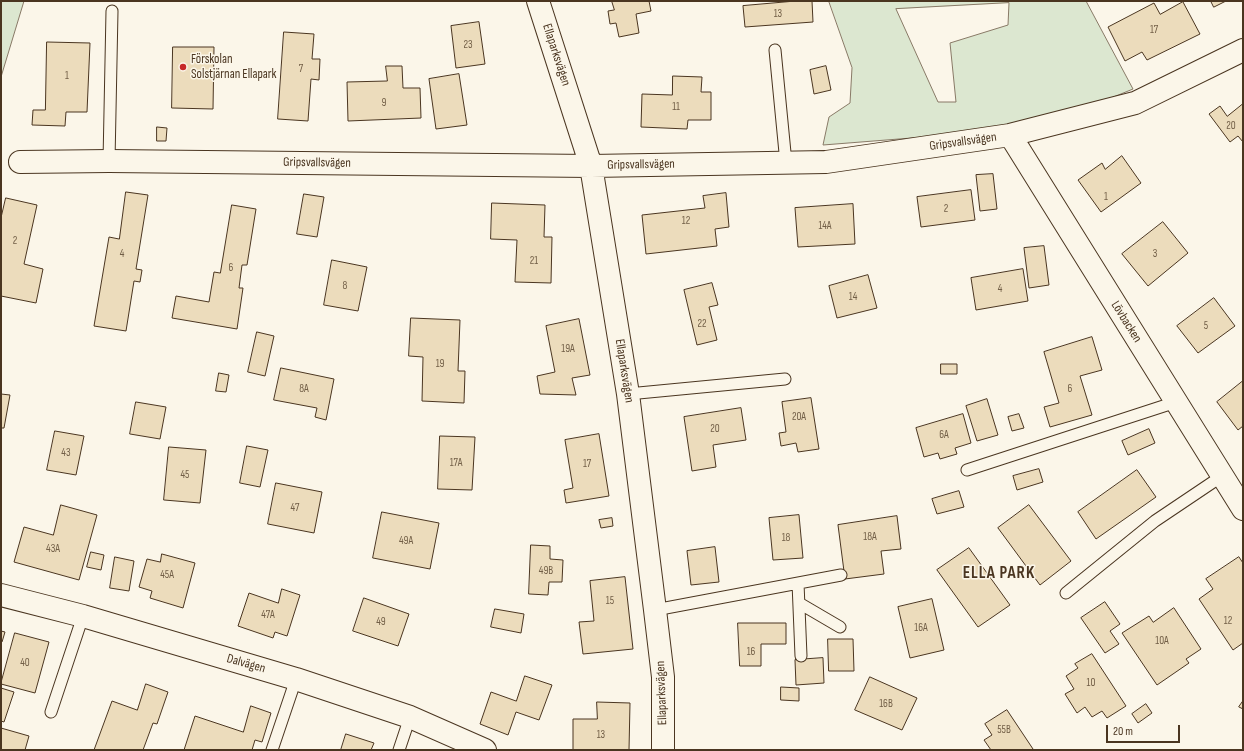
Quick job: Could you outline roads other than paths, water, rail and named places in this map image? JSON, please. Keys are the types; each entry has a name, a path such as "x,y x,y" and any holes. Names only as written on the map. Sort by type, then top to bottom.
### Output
{"street":[{"name":"Ellaparksvägen","path":"538,1 591,166 628,394 655,610 663,677 663,750"},
{"name":"Gripsvallsvägen","path":"20,162 109,161 591,166 826,162 1010,135 1135,103 1243,50"},
{"name":"Lövbacken","path":"1010,135 1243,509"},
{"name":"Dalvägen","path":"1,595 83,616 296,679 410,717 485,750"}],"lane":[{"path":"109,161 112,11"},
{"path":"776,50 786,163"},
{"path":"628,394 785,380"},
{"path":"967,470 1176,402"},
{"path":"1066,593 1156,521 1222,476"},
{"path":"655,610 841,575"},
{"path":"798,583 801,656"},
{"path":"799,603 840,627"},
{"path":"51,712 83,616"},
{"path":"272,750 296,679"},
{"path":"399,750 410,717"}],"place":[{"name":"Förskolan Solstjärnan Ellapark","path":"183,67"}],"district":[{"name":"ELLA PARK","path":"999,574"}]}
